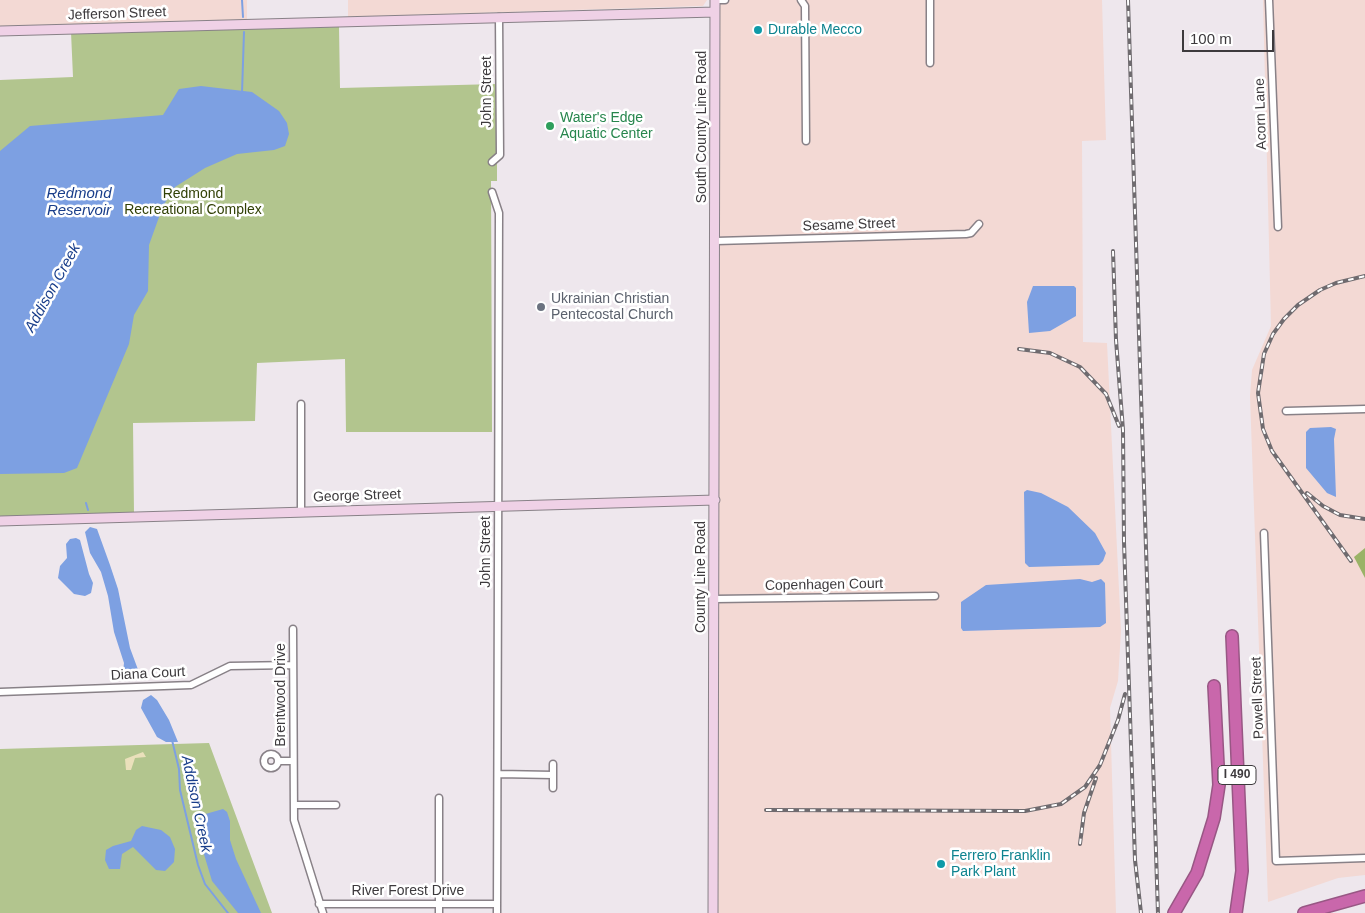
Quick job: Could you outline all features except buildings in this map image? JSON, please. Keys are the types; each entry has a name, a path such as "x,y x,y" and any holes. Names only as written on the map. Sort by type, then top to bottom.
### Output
{"highway":[{"name":"I 490","path":"1232,636 1242,871 1236,913"},
{"name":"I 490","path":"1174,913 1197,873 1214,818 1219,785 1214,686"},
{"path":"1304,913 1365,896"}],"street":[{"path":"715,12 715,0 725,0"},
{"path":"800,0 805,6 806,141"},
{"path":"930,0 930,63"},
{"name":"Acorn Lane","path":"1269,0 1278,227"},
{"name":"Jefferson Street","path":"0,31 715,12"},
{"name":"South County Line Road","path":"715,12 716,241"},
{"name":"John Street","path":"492,162 500,155 499,17"},
{"name":"John Street","path":"492,192 499,213 499,774 497,913"},
{"name":"Sesame Street","path":"716,241 966,234 971,233 979,224"},
{"name":"County Line Road","path":"713,913 716,241"},
{"path":"301,404 301,512"},
{"path":"1286,411 1365,409"},
{"name":"George Street","path":"0,521 715,500"},
{"name":"Powell Street","path":"1264,533 1276,861 1365,858"},
{"name":"Copenhagen Court","path":"714,600 935,596"},
{"name":"Brentwood Drive","path":"293,629 294,820 323,913"},
{"name":"Diana Court","path":"0,692 192,685 230,666 293,665"},
{"name":"Brentwood Drive","path":"278,761 293,761"},
{"path":"553,764 553,788"},
{"path":"499,774 553,775"},
{"path":"438,913 439,798"},
{"path":"294,805 336,805"},
{"name":"River Forest Drive","path":"319,904 497,904"}],"shaded area":[{"path":"0,0 247,0 247,20 0,29"},
{"path":"348,0 707,0 703,6 348,17"},
{"path":"719,0 1102,0 1106,140 1082,141 1083,342 1107,343 1121,631 1118,681 1110,708 1116,913 716,913"},
{"path":"1263,0 1365,0 1365,875 1338,878 1268,902 1250,396 1252,370 1271,326"}],"green space":[{"name":"Redmond Recreational Complex","path":"339,27 340,88 497,84 497,181 491,181 492,432 346,432 345,359 257,363 255,421 133,423 134,514 0,518 0,80 73,77 71,32"},
{"path":"1365,548 1365,578 1354,557"},
{"path":"209,743 272,913 0,913 0,749"}],"sand":[{"path":"143,752 146,757 135,758 131,770 126,770 125,759"}],"water":[{"name":"Redmond Reservoir","path":"201,86 252,92 279,111 287,123 289,134 285,146 274,150 237,154 205,168 175,187 163,206 149,245 148,291 134,315 129,344 77,468 64,473 0,474 0,151 30,126 163,115 179,89"},
{"path":"1033,286 1074,286 1076,288 1076,316 1050,331 1029,333 1027,302"},
{"path":"1331,427 1336,429 1334,439 1336,497 1327,493 1306,468 1306,432 1310,428"},
{"path":"1027,490 1041,493 1068,507 1095,533 1106,553 1103,561 1099,565 1029,567 1025,563 1024,492"},
{"path":"90,527 97,529 110,565 118,589 130,648 140,675 126,681 122,680 124,663 114,632 108,596 101,572 90,553 85,532"},
{"path":"76,538 80,540 93,583 91,593 85,596 74,594 58,578 60,566 67,558 66,544 70,539"},
{"path":"1080,579 1092,582 1101,579 1105,583 1106,623 1100,627 963,631 961,628 961,602 986,585"},
{"path":"151,695 157,700 169,720 178,742 166,742 157,737 141,708 143,700"},
{"path":"223,809 227,812 230,821 230,840 236,859 261,913 238,913 212,881 203,851 199,822 202,815"},
{"path":"142,826 161,830 170,837 175,849 174,862 165,871 156,870 133,847 122,854 120,869 109,869 105,860 106,850 131,841 136,830"}],"waterway":[{"name":"Addison Creek","path":"242,0 243,17"},
{"name":"Addison Creek","path":"242,93 244,32"},
{"name":"Addison Creek","path":"86,503 88,510"},
{"name":"Addison Creek","path":"172,740 179,769 180,790 198,865 205,884 228,913"}],"railway":[{"path":"1128,0 1158,913"},
{"path":"1113,251 1116,340 1123,430 1124,542 1135,860 1141,913"},
{"path":"1351,561 1272,451 1263,429 1258,393 1264,354 1273,334 1284,319 1298,305 1320,290 1336,283 1365,276"},
{"path":"1019,349 1050,353 1080,367 1106,394 1119,426"},
{"path":"1307,493 1323,506 1340,515 1365,519"},
{"path":"766,810 1025,811 1061,804 1085,787 1100,765 1118,720 1125,694"},
{"path":"1080,844 1084,813 1096,778"}],"place":[{"name":"Durable Mecco","path":"758,30"},
{"name":"Water's Edge Aquatic Center","path":"550,126"},
{"name":"Ukrainian Christian Pentecostal Church","path":"541,307"},
{"name":"Ferrero Franklin Park Plant","path":"941,864"}]}
